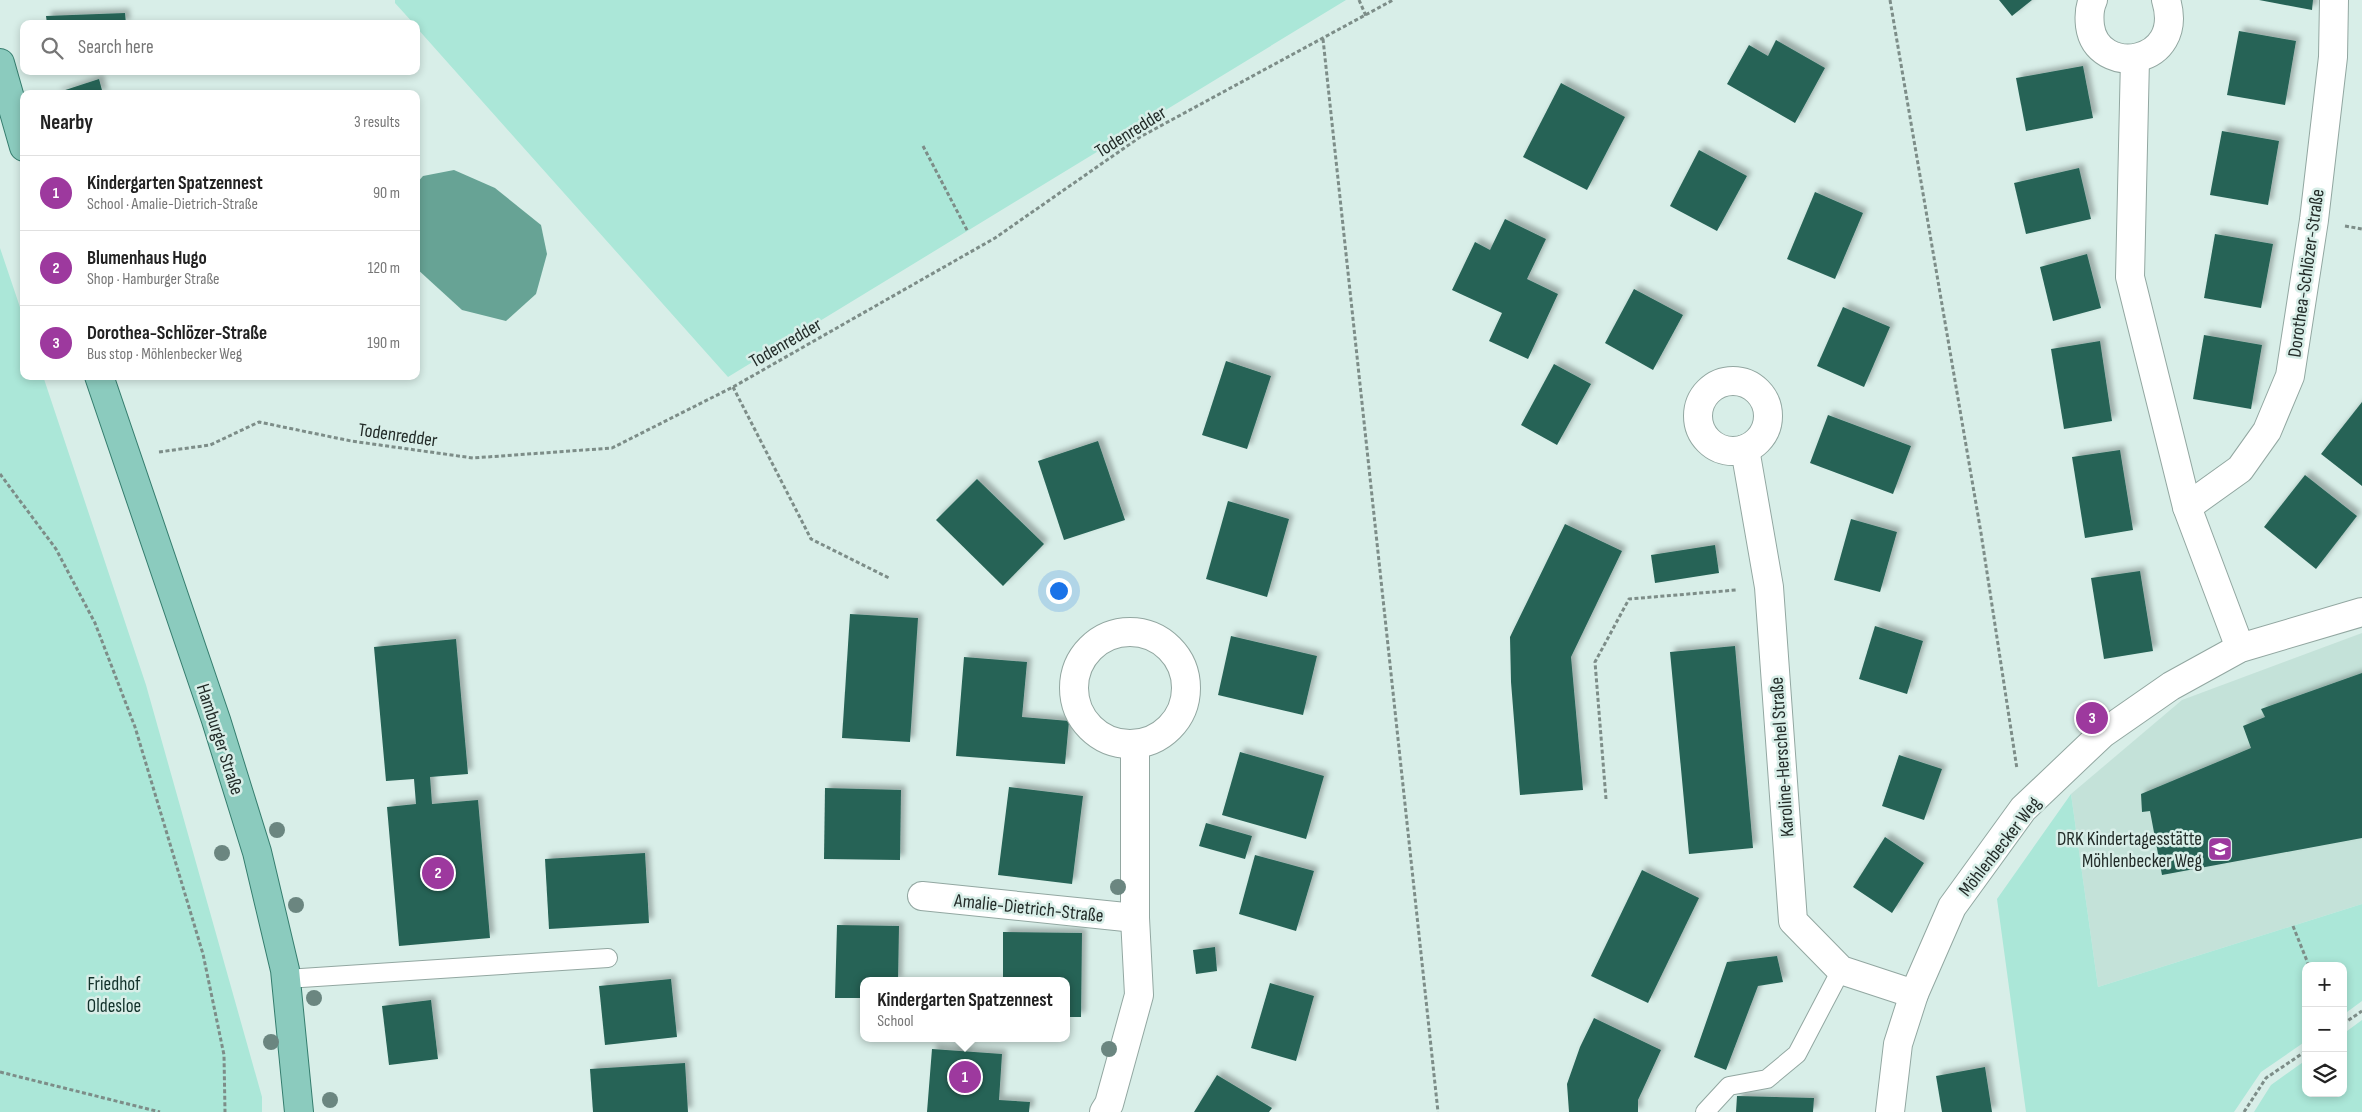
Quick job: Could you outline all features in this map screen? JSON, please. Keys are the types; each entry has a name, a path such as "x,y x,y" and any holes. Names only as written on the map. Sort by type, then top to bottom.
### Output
{"main road":[{"path":"0,63 20,133"},
{"name":"Hamburger Straße","path":"100,380 216,720 257,852 285,970 299,1112"}],"street":[{"path":"2093,0 2089,17 2091,31 2097,44 2108,53 2121,58 2135,59 2147,55 2158,48 2165,37 2170,25 2170,12 2166,0"},
{"name":"Dorothea-Schlözer-Straße","path":"2187,507 2240,469 2266,431 2290,376 2314,220 2333,57 2334,0"},
{"path":"2135,59 2130,277 2187,507 2240,648"},
{"name":"Karoline-Herschel Straße","path":"1745,449 1769,587 1792,921 1841,970 1914,994"},
{"name":"Möhlenbecker Weg","path":"1890,1112 1898,1044 1914,994 1952,907 2023,809 2102,734 2171,686 2240,648 2362,612"},
{"path":"1132,632 1150,636 1166,645 1178,660 1185,677 1186,696 1180,714 1169,729 1153,739 1135,744 1117,743 1101,737 1087,725 1078,710 1073,692 1075,674 1083,656 1096,643 1113,634 1132,632"},
{"path":"1104,1112 1109,1104 1139,995 1135,918 1135,744"},
{"name":"Amalie-Dietrich-Straße","path":"922,896 1135,918"}],"lane":[{"path":"286,979 608,958"},
{"path":"1705,1112 1729,1086 1767,1079 1797,1054 1841,970"}],"path":[{"path":"1359,0 1366,16"},
{"name":"Todenredder","path":"126,457 210,445 259,422 350,441 474,458 612,448 733,387 995,238 1140,137 1393,0"},
{"path":"1890,0 1981,533 2023,809"},
{"path":"1324,39 1438,1112"},
{"path":"923,146 968,232"},
{"path":"733,387 811,539 889,578"},
{"path":"0,474 56,549 95,623 135,727 203,954 224,1055 225,1112"},
{"path":"1606,800 1595,662 1629,598 1769,587"},
{"path":"2293,926 2307,962"},
{"path":"2347,1021 2362,1011"},
{"path":"2244,1112 2266,1078 2305,1052"},
{"path":"0,1072 160,1112"}],"shaded area":[{"path":"454,170 495,188 541,225 547,254 536,294 506,321 462,310 420,272 420,179 423,176"},
{"name":"DRK Kindertagesstätte Möhlenbecker Weg","path":"2362,633 2362,904 2098,987 2071,794 2182,700"}],"green space":[{"path":"395,0 1346,0 728,377 420,31 420,20 410,20 395,3"},
{"name":"Friedhof Oldesloe","path":"0,248 20,307 20,380 44,380 146,685 262,1097 262,1112 0,1112"},
{"path":"2071,794 2098,987 2362,904 2362,1001 2347,1012 2347,962 2302,962 2302,1044 2261,1072 2234,1112 2026,1112 1997,899"},
{"path":"2362,1020 2362,1112 2254,1112 2271,1085 2302,1063 2302,1097 2347,1097 2347,1031"}],"building":[{"path":"1999,0 2032,0 2012,16"},
{"path":"2259,0 2313,0 2312,10"},
{"path":"125,13 126,20 46,20 46,16"},
{"path":"2239,31 2296,41 2285,105 2227,95"},
{"path":"1776,40 1825,68 1795,123 1727,84 1749,45 1768,56"},
{"path":"2083,66 2093,118 2026,131 2016,78"},
{"path":"99,79 102,90 65,90"},
{"path":"1561,83 1625,117 1587,190 1523,157"},
{"path":"2222,131 2279,141 2268,205 2210,195"},
{"path":"1699,150 1747,176 1717,231 1670,206"},
{"path":"2079,168 2091,219 2026,234 2014,183"},
{"path":"1815,192 1863,213 1835,279 1787,259"},
{"path":"1505,219 1546,239 1527,279 1558,294 1528,359 1489,341 1502,313 1452,290 1475,242 1490,250"},
{"path":"2215,234 2273,244 2261,308 2204,298"},
{"path":"2087,254 2101,308 2053,321 2040,267"},
{"path":"1634,289 1683,315 1653,370 1605,343"},
{"path":"1843,307 1890,327 1864,387 1817,366"},
{"path":"2204,335 2262,345 2251,409 2193,399"},
{"path":"2100,341 2112,421 2064,429 2051,349"},
{"path":"1226,361 1271,376 1247,449 1202,435"},
{"path":"1554,364 1591,384 1557,445 1521,425"},
{"path":"2362,402 2362,486 2321,454"},
{"path":"1828,415 1911,446 1893,494 1810,463"},
{"path":"1098,441 1125,520 1064,540 1038,461"},
{"path":"2120,450 2133,530 2085,538 2072,457"},
{"path":"2305,475 2357,516 2316,569 2264,527"},
{"path":"977,479 1044,544 1003,586 936,520"},
{"path":"1228,501 1289,519 1267,597 1206,579"},
{"path":"1851,519 1897,532 1880,592 1834,580"},
{"path":"1565,524 1622,551 1571,657 1583,790 1520,795 1511,682 1510,637"},
{"path":"1715,545 1719,573 1655,583 1651,555"},
{"path":"2140,571 2153,651 2104,659 2091,578"},
{"path":"850,614 918,618 910,742 842,738"},
{"path":"1875,626 1923,641 1907,694 1859,679"},
{"path":"1231,636 1317,656 1303,715 1218,695"},
{"path":"456,639 468,774 430,777 432,804 478,800 490,938 399,946 387,807 416,804 414,779 386,781 374,647"},
{"path":"1735,646 1753,848 1689,854 1670,652"},
{"path":"964,657 1027,662 1022,717 1069,721 1065,764 956,756"},
{"path":"2362,673 2362,838 2162,875 2150,811 2142,812 2141,794 2251,748 2243,726 2265,717 2261,709"},
{"path":"1240,752 1324,776 1306,839 1222,815"},
{"path":"1899,755 1942,769 1924,820 1882,806"},
{"path":"1009,787 1083,796 1072,884 998,875"},
{"path":"825,788 901,790 900,860 824,859"},
{"path":"1206,823 1252,836 1245,859 1199,846"},
{"path":"1885,837 1924,863 1892,913 1853,887"},
{"path":"645,853 649,923 549,929 545,859"},
{"path":"1255,855 1314,871 1296,931 1239,914"},
{"path":"1642,870 1699,898 1648,1003 1591,976"},
{"path":"837,925 899,926 898,977 860,977 860,998 835,998"},
{"path":"1003,932 1082,933 1081,1017 1070,1017 1070,977 1003,977"},
{"path":"1215,947 1217,971 1196,974 1193,950"},
{"path":"1777,956 1783,982 1758,986 1726,1070 1694,1057 1727,962"},
{"path":"671,979 677,1037 605,1045 599,986"},
{"path":"1270,983 1314,996 1296,1061 1251,1048"},
{"path":"431,1000 438,1059 389,1065 382,1006"},
{"path":"1594,1018 1661,1050 1638,1100 1638,1112 1569,1112 1567,1084 1580,1047"},
{"path":"932,1049 1002,1054 999,1100 1030,1102 1029,1112 927,1112"},
{"path":"685,1063 688,1112 593,1112 590,1069"},
{"path":"1985,1067 1992,1112 1942,1112 1936,1076"},
{"path":"1217,1075 1272,1108 1269,1112 1194,1112"},
{"path":"1737,1096 1814,1098 1813,1112 1736,1112"}],"place":[{"name":"Dorothea-Schlözer-Straße","path":"2092,718"},
{"name":"DRK Kindertagesstätte Möhlenbecker Weg","path":"2220,849"},
{"name":"Blumenhaus Hugo","path":"438,873"},
{"name":"Kindergarten Spatzennest","path":"965,1077"}]}
